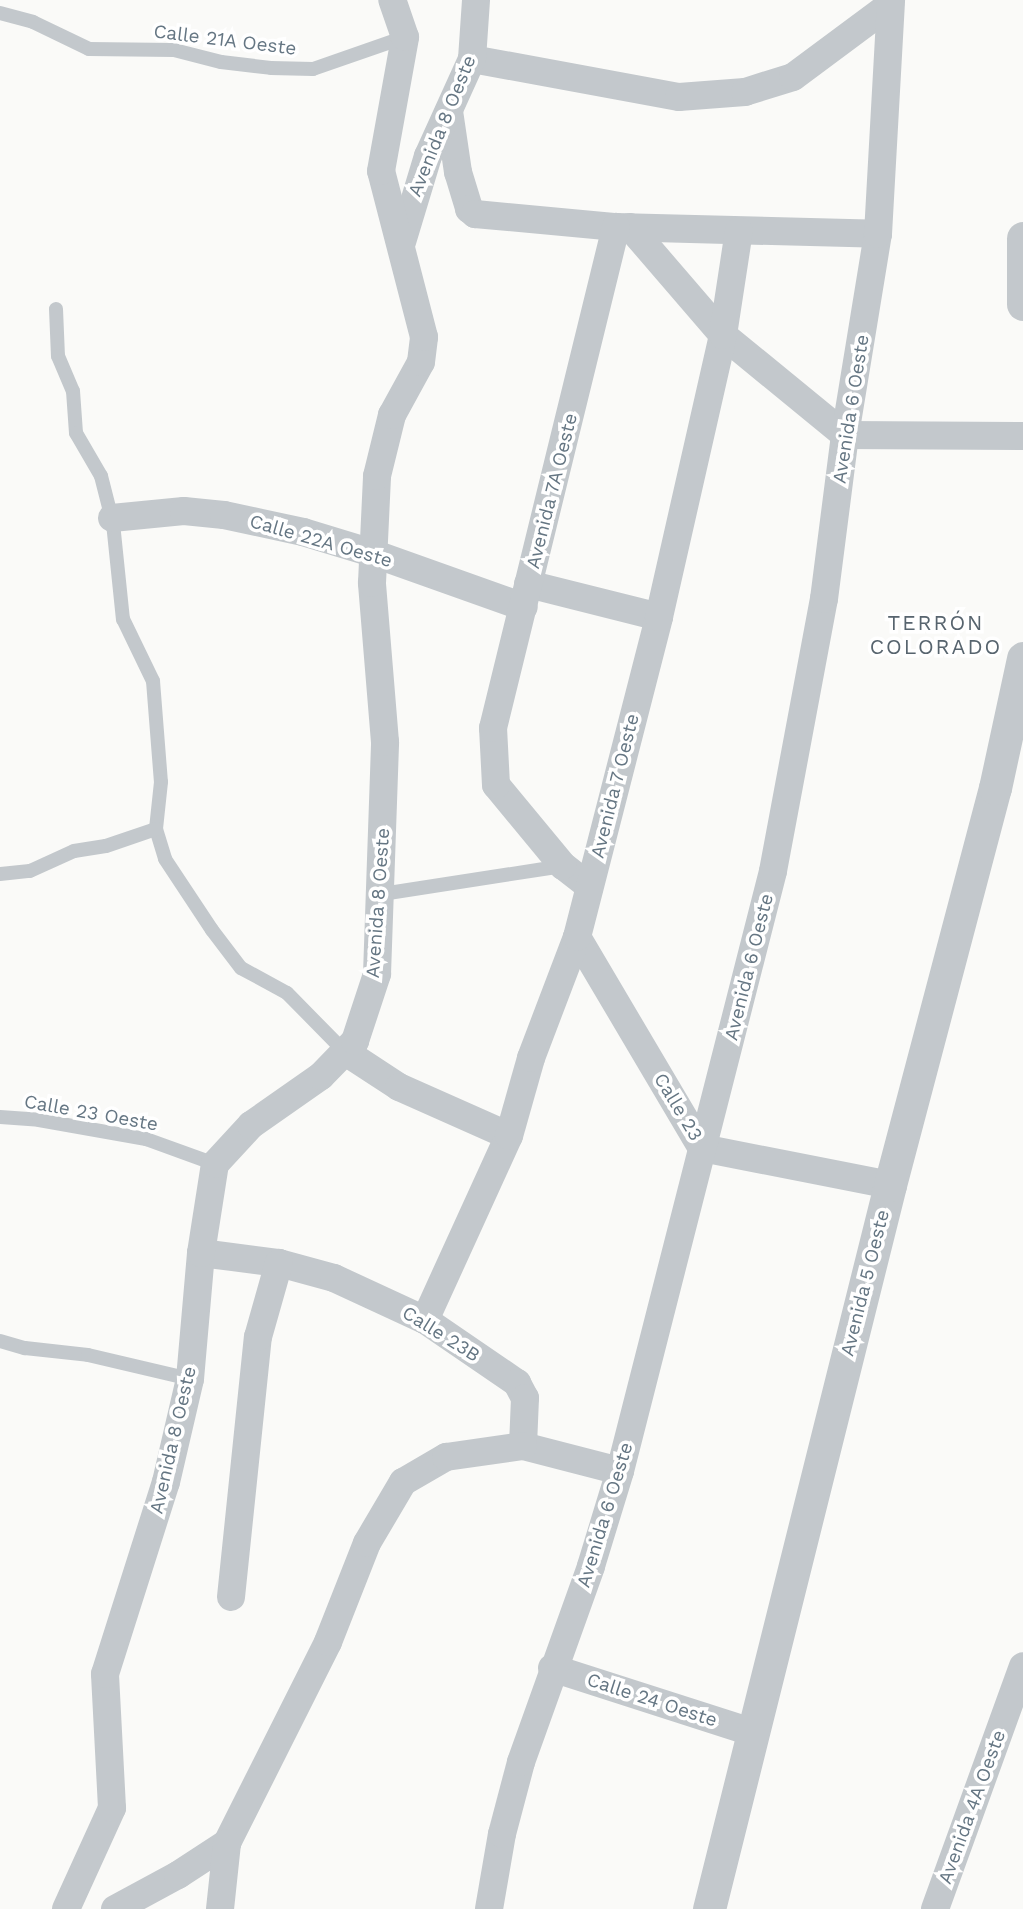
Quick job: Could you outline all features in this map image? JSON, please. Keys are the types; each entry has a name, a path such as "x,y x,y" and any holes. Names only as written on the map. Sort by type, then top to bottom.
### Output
{"street":[{"path":"392,0 405,37 381,170 400,248"},
{"name":"Avenida 8 Oeste","path":"66,1909 112,1808 105,1674 166,1482 190,1379 201,1253 215,1164 251,1125 321,1076 355,1041 377,974 382,894 385,743 372,553 377,476 392,415 421,362 424,337 400,248 424,167 472,60 476,0"},
{"path":"472,60 679,97 745,92 793,77 890,2"},
{"name":"Avenida 6 Oeste","path":"489,1909 502,1834 552,1668 592,1566 620,1471 773,872 824,599 845,436 878,234 890,2"},
{"path":"449,111 458,172 469,209 475,214 623,227 878,234"},
{"path":"623,227 723,335 845,436 1023,436"},
{"name":"Avenida 7A Oeste","path":"589,886 564,866 496,785 492,728 623,227"},
{"name":"Avenida 7 Oeste","path":"425,1320 509,1136 531,1058 577,937 659,617 723,335 739,231"},
{"path":"1023,238 1023,304"},
{"name":"Calle 22A Oeste","path":"112,518 184,511 224,515 303,532 526,596 659,617"},
{"name":"Avenida 5 Oeste","path":"709,1909 751,1732 890,1185 995,788 1023,658"},
{"name":"Calle 23","path":"577,937 702,1148 890,1185"},
{"path":"344,1051 399,1087 509,1136"},
{"name":"Calle 23B","path":"201,1253 279,1263 334,1278 425,1320 517,1383 525,1398 523,1446"},
{"path":"231,1597 244,1494 250,1395 258,1337 279,1263"},
{"path":"220,1909 227,1843 328,1643 367,1543 403,1482 446,1457 523,1446 620,1471"},
{"name":"Avenida 4A Oeste","path":"935,1909 1023,1666"},
{"name":"Calle 24 Oeste","path":"552,1668 751,1732"},
{"path":"115,1909 178,1875 227,1843"}],"lane":[{"name":"Calle 21A Oeste","path":"0,13 33,22 89,49 174,50 221,62 271,68 313,69 405,37"},
{"path":"56,309 58,356 73,391 76,433 101,476 112,518 123,619 153,681 161,782 156,829 165,859 241,968 287,993 344,1051"},
{"path":"0,874 30,872 74,851 117,843 156,829"},
{"path":"382,894 564,866"},
{"name":"Calle 23 Oeste","path":"0,1117 146,1139 215,1164"},
{"path":"0,1341 25,1348 88,1355 190,1379"}],"district":[{"name":"TERRÓN COLORADO","path":"936,635"}]}
